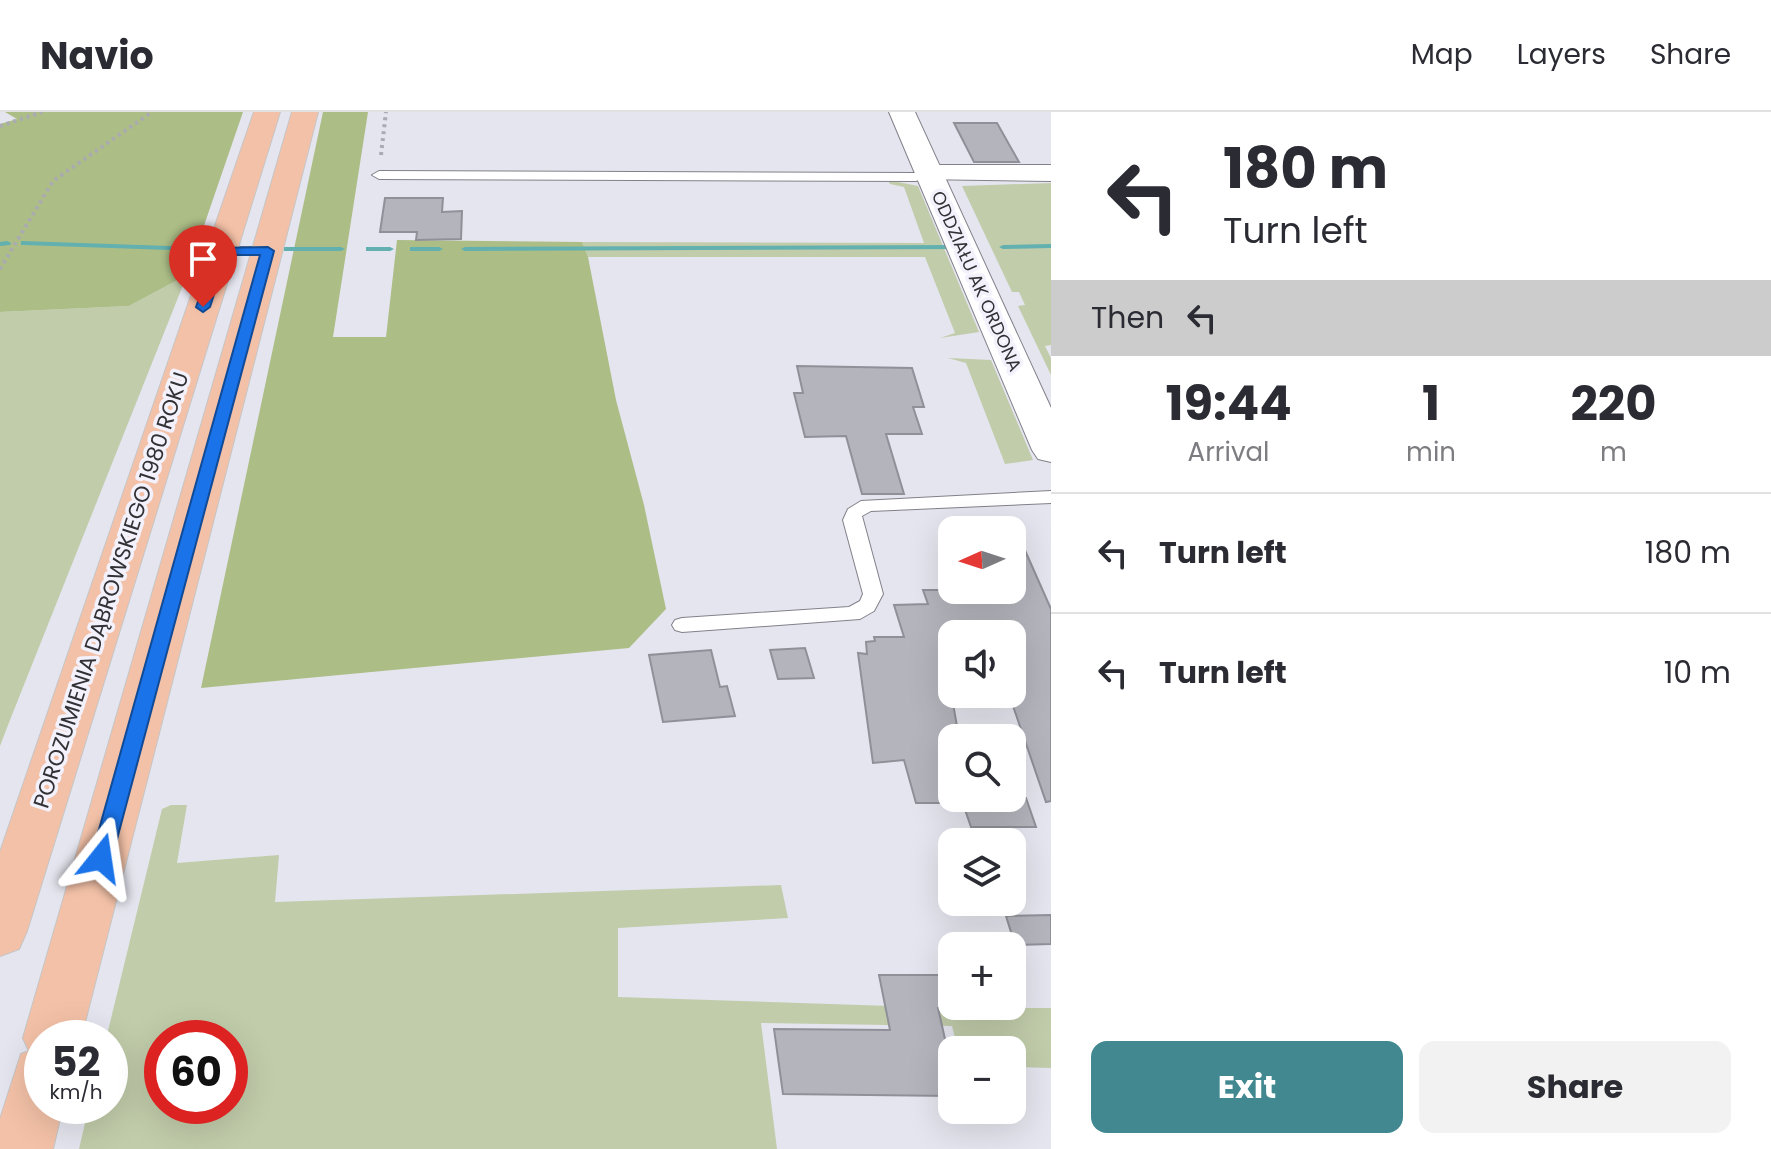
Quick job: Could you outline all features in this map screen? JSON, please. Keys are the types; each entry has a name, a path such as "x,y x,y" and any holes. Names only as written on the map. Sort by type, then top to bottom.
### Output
{"main road":[{"name":"POROZUMIENIA DĄBROWSKIEGO 1980 ROKU","path":"56,1020 245,251 267,112"},
{"name":"POROZUMIENIA DĄBROWSKIEGO 1980 ROKU","path":"0,931 245,251 305,112"},
{"path":"22,1149 29,1124"}],"street":[{"name":"ODDZIAŁU AK ORDONA","path":"902,112 1046,429"},
{"path":"929,173 1051,173"}],"lane":[{"path":"379,175 916,177 929,173"},
{"path":"682,625 853,614 867,606 873,594 852,520 854,513 867,505 1051,497"}],"path":[{"path":"0,126 42,112"},
{"path":"0,269 53,181 152,112"},
{"path":"379,175 386,112"}],"green space":[{"path":"5,112 243,112 187,275 129,306 0,312 0,124 17,119"},
{"path":"323,112 368,112 333,337 386,337 397,240 582,242 588,257 616,400 644,505 666,609 629,648 201,688"},
{"path":"888,180 918,186 979,332 940,338 955,333 925,257 588,257 582,242 924,243 904,187 890,184"},
{"path":"1051,183 1051,345 1045,346 1051,358 1051,375 1018,306 1025,305 1019,292 1012,292 962,186"},
{"path":"187,275 0,746 0,312 129,306"},
{"path":"948,358 991,360 1033,460 1005,464 966,363"},
{"path":"171,805 187,805 177,863 279,855 275,902 781,885 788,918 618,928 618,997 938,1008 938,1020 1026,1020 1026,1008 1051,1008 1051,1068 1026,1067 1026,1036 954,1036 952,1026 761,1023 777,1149 79,1149 85,1124 128,1124 128,1020 111,1020 162,809"}],"building":[{"path":"954,123 997,123 1019,162 974,162"},
{"path":"385,198 443,198 442,212 462,211 461,239 416,240 417,232 380,232"},
{"path":"797,366 912,368 924,407 913,407 922,434 886,434 904,494 862,494 846,436 805,437 794,393 803,393"},
{"path":"1026,553 1051,609 1051,801 1046,802 1026,744 1026,724 1019,724 1014,708 1026,708 1026,620 938,620 938,708 954,708 957,724 938,724 938,803 916,803 904,760 873,763 858,653 867,654 866,642 875,641 874,637 904,637 894,605 928,604 923,590 938,590 938,604 1026,604"},
{"path":"805,648 814,678 778,679 770,650"},
{"path":"711,650 720,687 727,686 735,716 663,722 649,655"},
{"path":"1026,798 1036,827 971,827 966,812 1026,812"},
{"path":"1051,915 1051,944 1026,945 1026,932 1011,932 1006,916"},
{"path":"879,975 938,975 938,1020 941,1020 944,1036 938,1036 938,1096 783,1094 774,1029 890,1030"}],"waterway":[{"path":"0,244 7,243"},
{"path":"24,243 199,249"},
{"path":"1003,247 1051,246"},
{"path":"465,249 961,247"},
{"path":"287,249 341,249"},
{"path":"369,249 390,249"},
{"path":"413,249 439,249"}],"route":[{"path":"101,858 268,251 222,251 203,307"}]}
